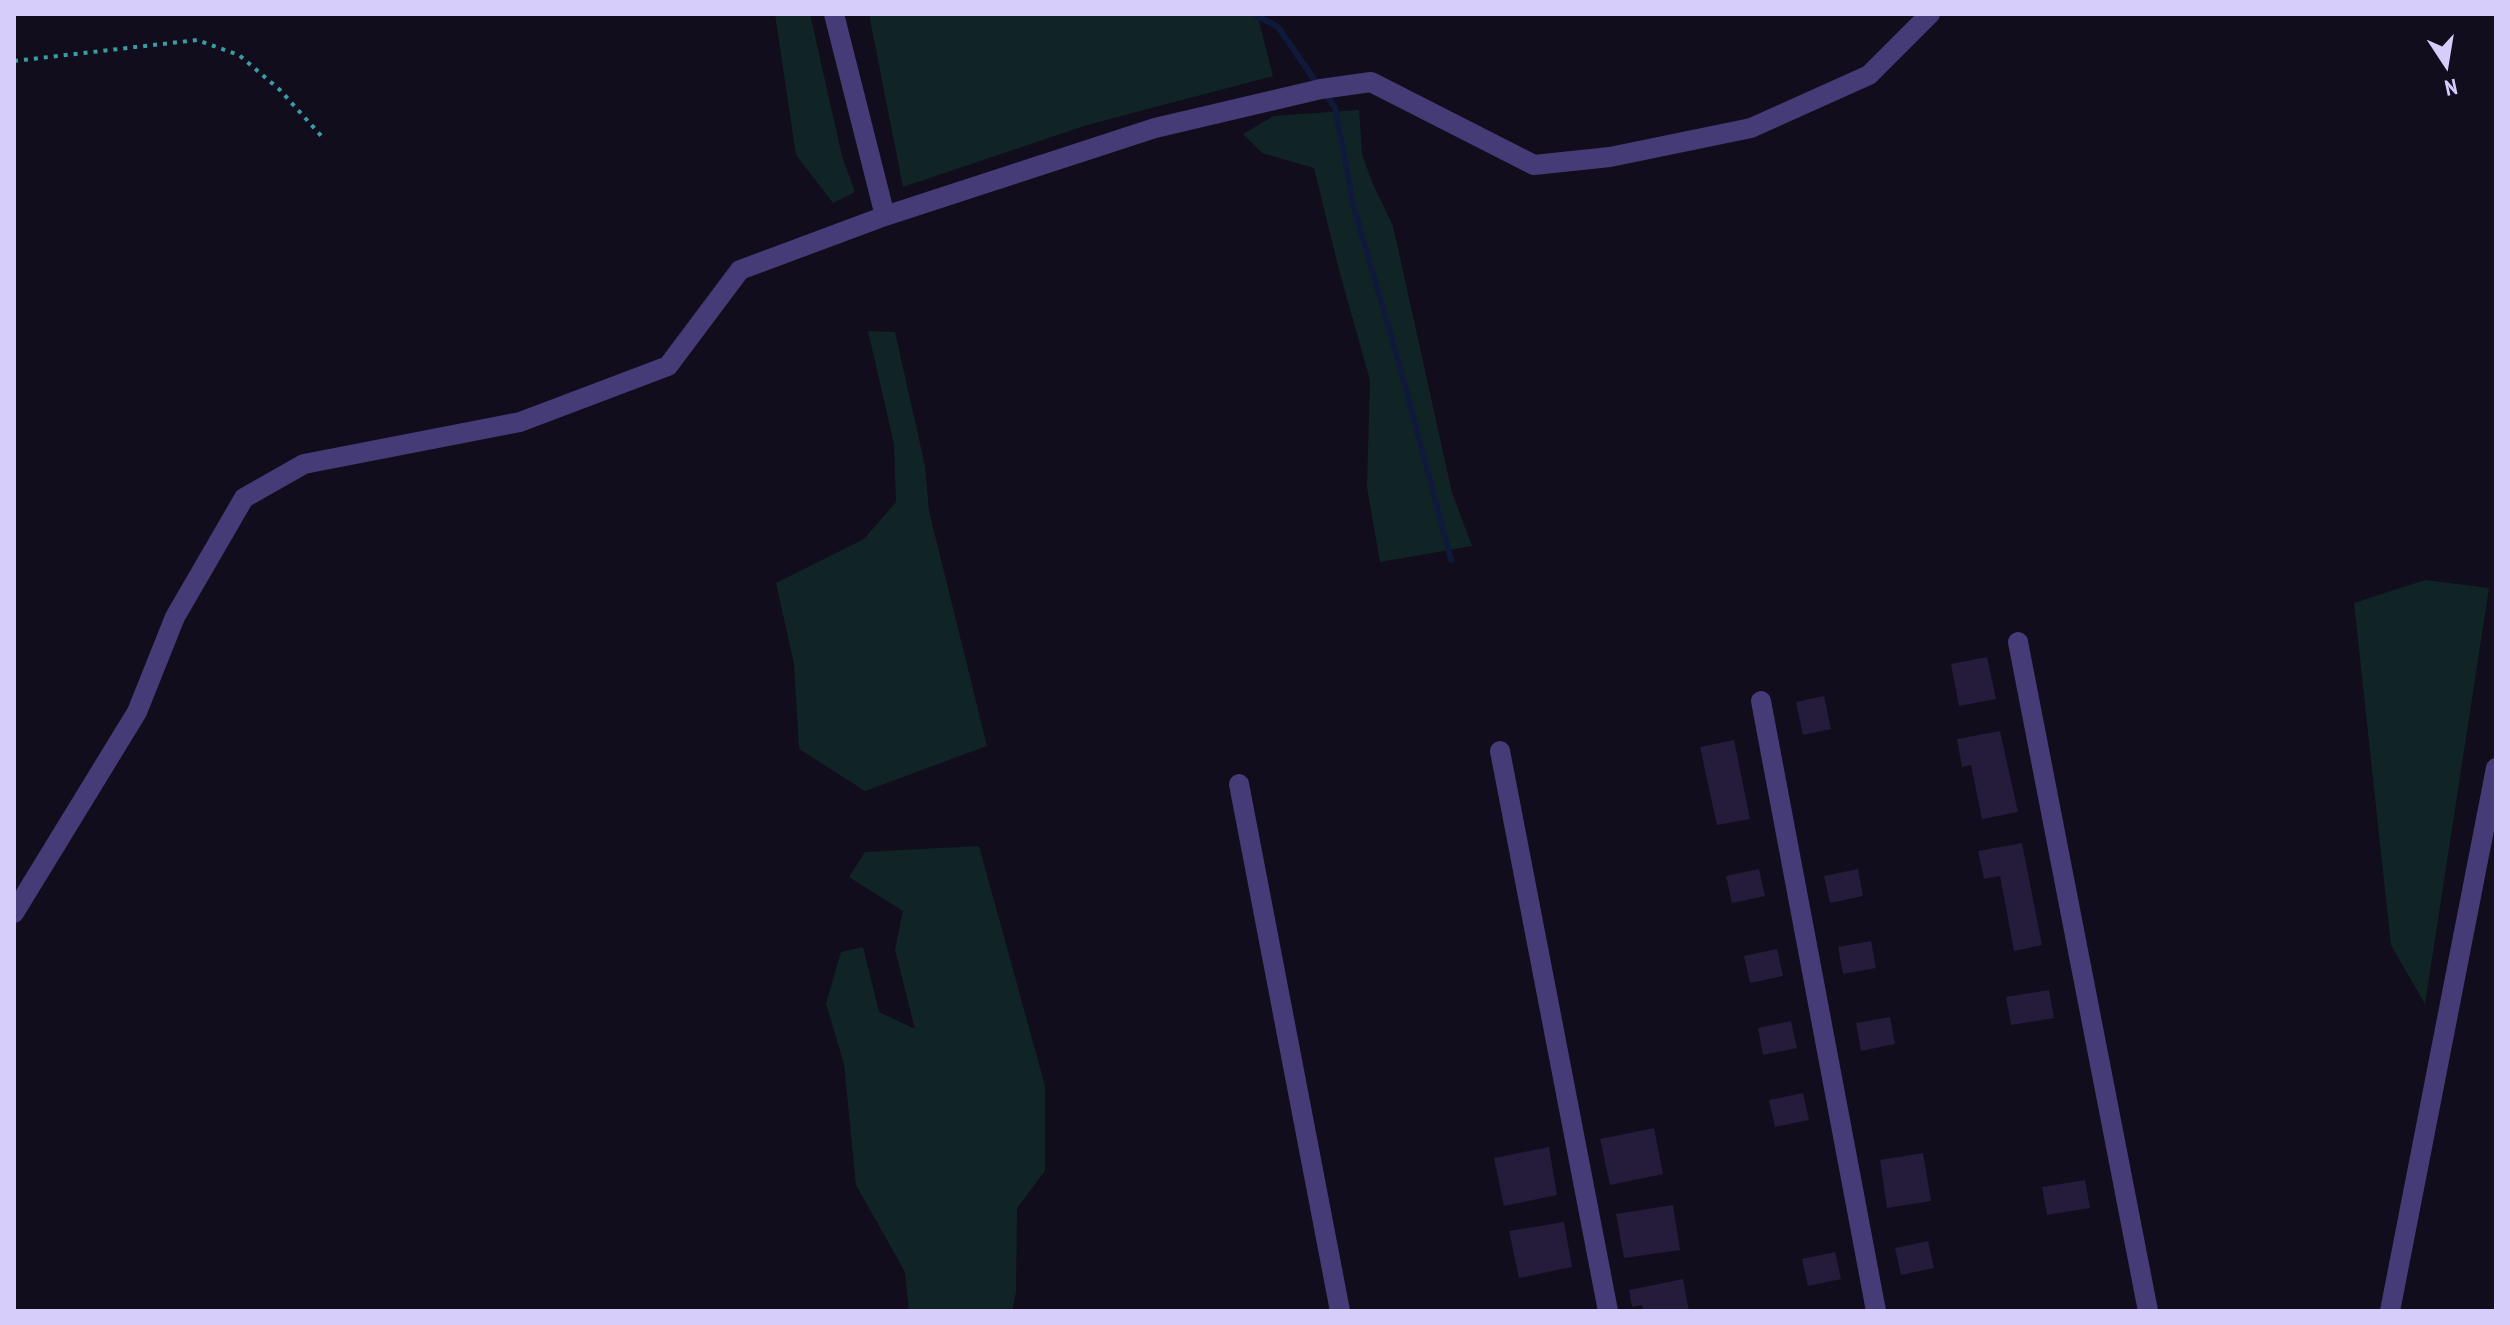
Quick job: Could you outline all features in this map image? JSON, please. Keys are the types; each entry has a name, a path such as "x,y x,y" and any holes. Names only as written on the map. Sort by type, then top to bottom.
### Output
{"street":[{"path":"834,14 885,216"},
{"path":"14,913 137,712 175,617 244,498 304,464 520,422 668,366 740,270 885,216 1155,128 1321,89 1371,82 1534,165 1610,157 1751,128 1869,75 1930,14"},
{"path":"2018,642 2148,1311"},
{"path":"1761,701 1876,1311"},
{"path":"1500,751 1608,1311"},
{"path":"2390,1311 2496,768"},
{"path":"1239,784 1340,1311"}],"path":[{"path":"14,61 197,40 239,55 280,90 324,139"}],"green space":[{"path":"775,14 810,14 842,156 855,192 833,203 796,155"},
{"path":"869,14 1257,14 1273,76 1087,125 903,187"},
{"path":"1359,110 1362,154 1393,226 1452,493 1472,546 1380,562 1367,487 1370,380 1314,168 1262,153 1243,134 1274,116"},
{"path":"868,331 895,332 925,466 929,511 987,746 865,791 799,749 794,664 776,583 864,539 896,502 894,444"},
{"path":"2425,580 2489,588 2425,1004 2391,945 2354,603"},
{"path":"979,846 1045,1086 1045,1171 1017,1208 1016,1292 1012,1311 909,1311 905,1272 856,1185 844,1064 826,1004 841,952 863,947 879,1012 915,1029 895,950 903,911 849,877 865,852"}],"building":[{"path":"1987,657 1996,699 1959,706 1951,664"},
{"path":"1824,696 1831,729 1803,735 1796,702"},
{"path":"2000,731 2018,812 1982,819 1971,765 1962,767 1957,739"},
{"path":"1734,740 1750,819 1717,825 1700,747"},
{"path":"2022,843 2042,945 2014,951 2000,876 1984,879 1978,851"},
{"path":"1759,869 1765,896 1732,903 1726,876"},
{"path":"1858,869 1863,896 1830,903 1824,876"},
{"path":"1871,941 1876,968 1843,974 1838,947"},
{"path":"1777,949 1783,976 1750,983 1744,956"},
{"path":"2049,990 2054,1018 2011,1025 2006,997"},
{"path":"1890,1017 1895,1044 1861,1051 1856,1023"},
{"path":"1791,1021 1797,1048 1763,1055 1758,1028"},
{"path":"1803,1093 1809,1120 1775,1127 1769,1100"},
{"path":"1654,1128 1663,1174 1610,1185 1600,1139"},
{"path":"1549,1147 1557,1195 1504,1206 1494,1158"},
{"path":"1923,1153 1931,1201 1887,1208 1880,1160"},
{"path":"2085,1180 2090,1208 2047,1215 2042,1187"},
{"path":"1673,1205 1680,1250 1624,1258 1616,1214"},
{"path":"1564,1222 1572,1267 1519,1278 1509,1231"},
{"path":"1928,1241 1934,1268 1901,1275 1895,1248"},
{"path":"1835,1252 1841,1279 1808,1286 1802,1259"},
{"path":"1683,1279 1689,1311 1643,1311 1642,1305 1632,1307 1629,1290"}],"waterway":[{"path":"1254,14 1278,27 1318,85"},
{"path":"1325,94 1335,107 1354,208 1451,560"}]}
